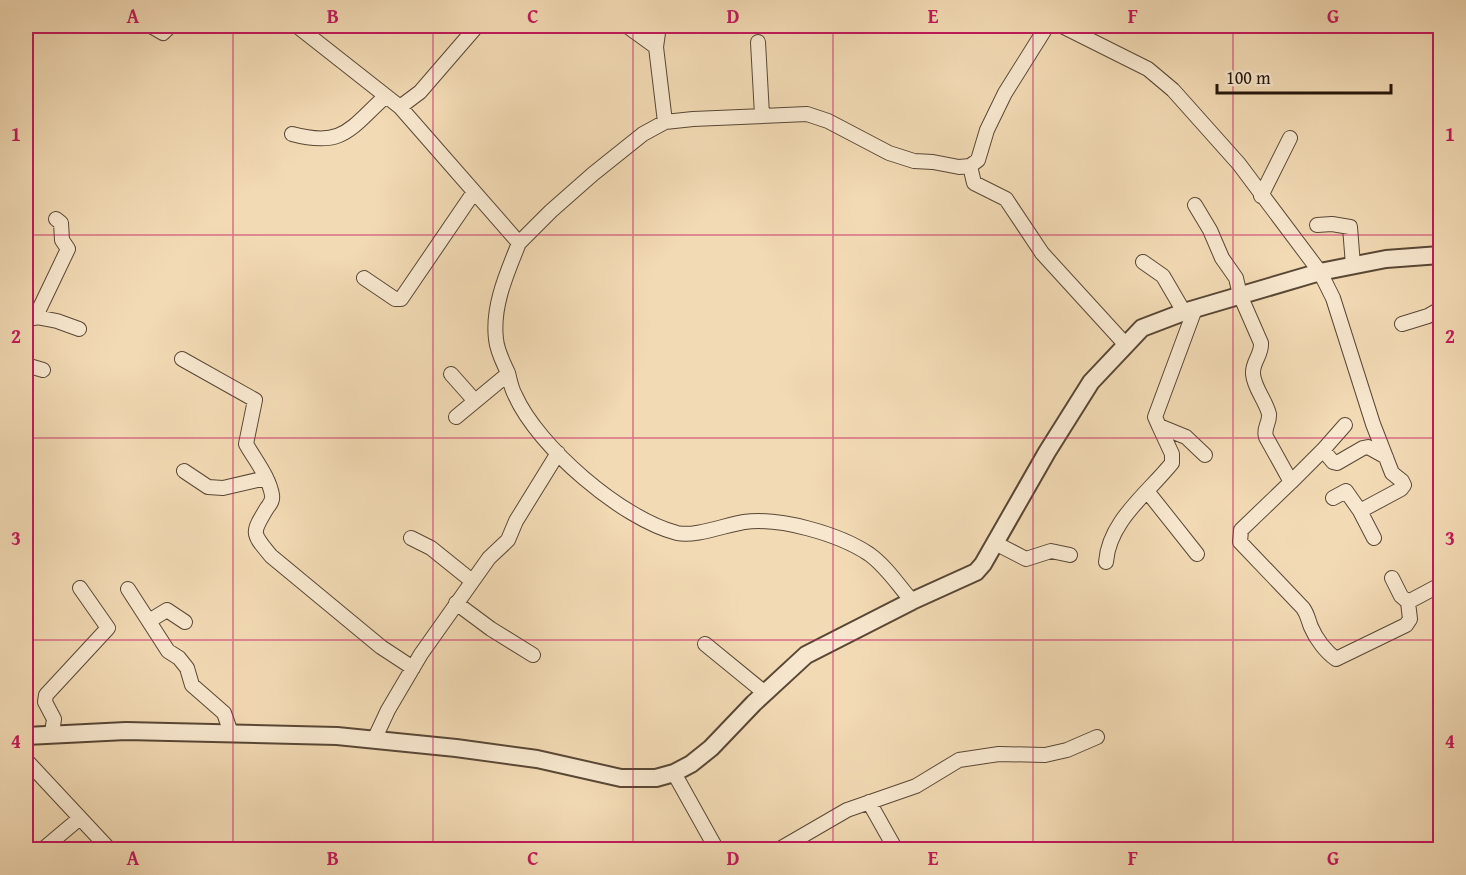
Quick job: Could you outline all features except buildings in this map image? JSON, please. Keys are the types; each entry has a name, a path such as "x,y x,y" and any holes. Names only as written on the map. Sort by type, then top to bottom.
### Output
{"street":[{"path":"151,26 163,33 170,26"},
{"path":"297,26 400,107 519,243"},
{"path":"627,26 656,47"},
{"path":"659,26 656,47 665,123"},
{"path":"912,601 870,555 814,530 774,521 745,522 680,534 625,509 595,488 539,433 514,395 496,339 501,289 519,243 593,174 643,134 665,123 693,119 807,114 816,116 890,153 914,161 959,167 970,166 978,160 987,130 1005,93 1047,26"},
{"path":"1062,26 1148,69 1173,90 1239,164 1320,272 1333,298 1372,424 1392,473 1404,485 1401,489 1360,511"},
{"path":"400,107 420,92 469,28"},
{"path":"758,42 762,115"},
{"path":"292,134 314,140 339,137 386,96"},
{"path":"1261,196 1290,138"},
{"path":"970,166 974,183 1006,199 1042,254 1126,345"},
{"path":"364,278 395,299 401,299 474,192"},
{"path":"1195,205 1210,230 1222,258 1236,278 1240,295 1261,343 1262,351 1254,364 1252,375 1268,412 1269,419 1264,430 1266,437 1291,482"},
{"path":"56,219 60,223 62,240 68,249 30,316 57,321 79,329"},
{"path":"1317,225 1332,224 1350,227 1353,265"},
{"path":"26,736 126,731 337,736 537,759 621,778 656,778 674,773 691,764 711,748 765,693 806,655 818,647 976,572 983,564 1047,452 1091,382 1142,328 1190,310 1320,272 1386,259 1440,255"},
{"path":"1143,262 1163,276 1190,310"},
{"path":"1402,324 1428,316 1440,309"},
{"path":"1106,562 1107,550 1121,522 1136,501 1173,463 1172,454 1155,417 1190,310"},
{"path":"182,359 255,400 246,444 266,478 272,495 272,502 255,527 258,541 272,556 372,639 413,668"},
{"path":"26,365 43,370"},
{"path":"451,374 475,400"},
{"path":"456,417 508,374"},
{"path":"1346,425 1241,530 1240,542 1303,608 1308,615 1310,626 1328,654 1336,659 1406,625 1410,619 1408,602 1401,596 1392,578"},
{"path":"1159,426 1186,437 1205,455"},
{"path":"1323,450 1333,462 1337,463 1368,447 1386,458"},
{"path":"374,740 388,710 413,668 489,558 508,540 516,521 558,453"},
{"path":"184,471 208,487 223,488 266,478"},
{"path":"1147,491 1197,554"},
{"path":"1333,498 1346,491 1374,538"},
{"path":"411,538 431,548 472,581"},
{"path":"995,543 1026,559 1051,551 1070,555"},
{"path":"1408,602 1440,585"},
{"path":"52,734 54,719 45,702 46,695 108,628 80,588"},
{"path":"128,590 168,651 179,658 187,668 192,685 224,712 231,733"},
{"path":"456,603 532,655"},
{"path":"149,621 167,610 185,622"},
{"path":"705,644 765,693"},
{"path":"778,849 847,810 916,786 959,760 999,754 1045,755 1067,750 1097,737"},
{"path":"26,760 110,849"},
{"path":"674,773 717,849"},
{"path":"869,802 896,849"},
{"path":"42,849 80,818"}]}
